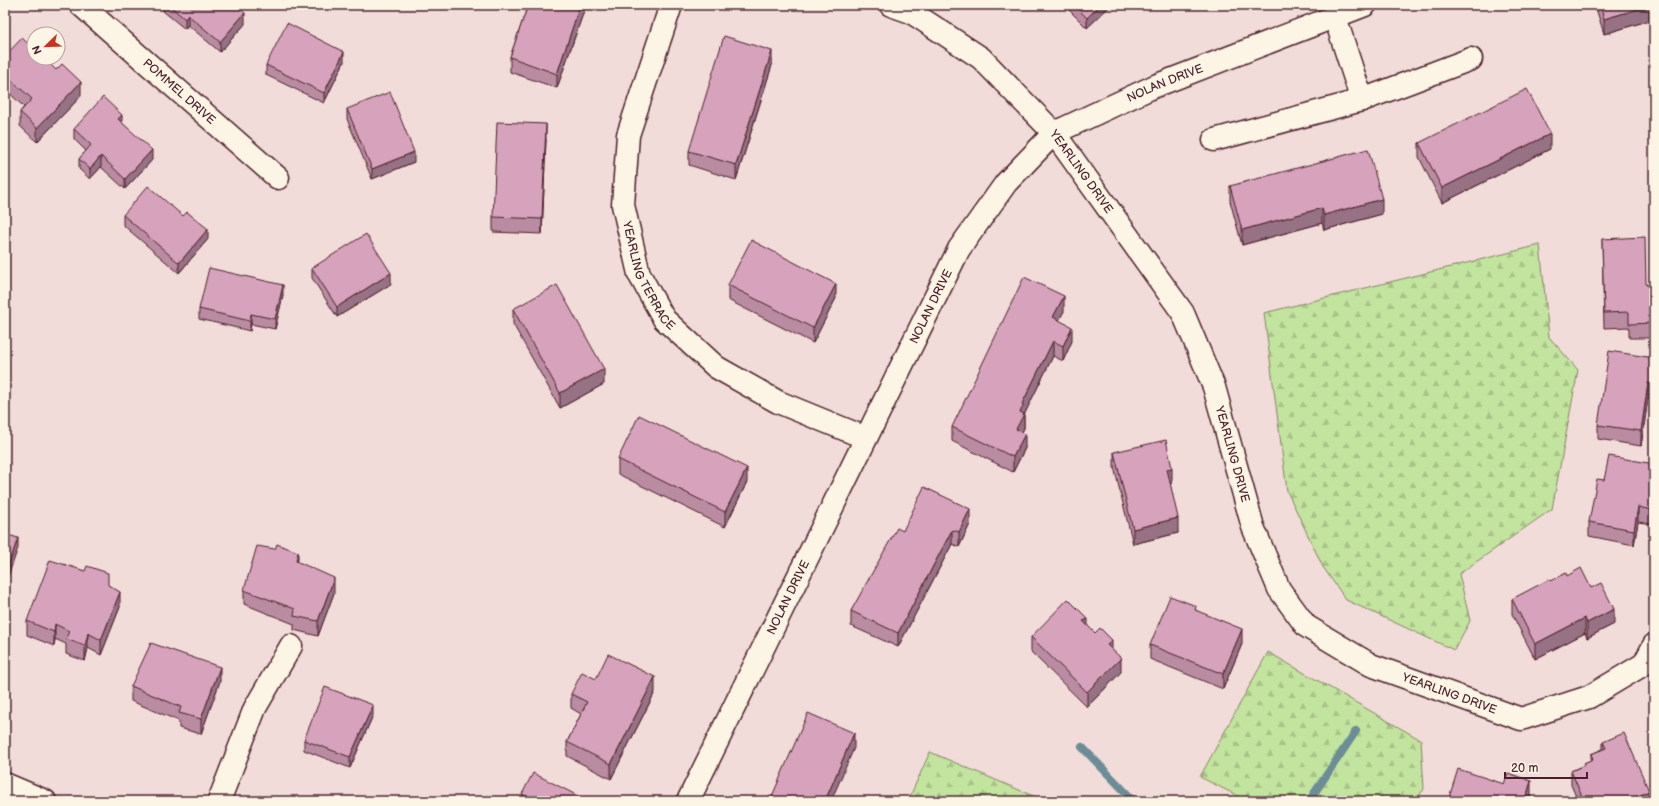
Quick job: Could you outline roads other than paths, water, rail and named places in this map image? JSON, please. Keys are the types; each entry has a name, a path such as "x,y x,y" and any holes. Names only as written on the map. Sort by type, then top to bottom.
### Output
{"street":[{"name":"POMMEL DRIVE","path":"81,5 278,178"},
{"name":"YEARLING TERRACE","path":"670,5 628,136 623,205 639,274 664,319 716,367 778,402 866,438"},
{"name":"YEARLING DRIVE","path":"891,5 911,12 981,58 1054,133 1183,313 1214,387 1253,527 1279,589 1306,626 1371,665 1521,719 1588,697 1644,664 1654,645"},
{"name":"NOLAN DRIVE","path":"688,801 959,249 1006,183 1054,133 1155,86 1365,5"},
{"path":"1334,17 1362,100"},
{"path":"1214,140 1362,100 1471,59"},
{"path":"219,801 255,708 291,646"},
{"path":"5,784 45,801"}],"waterway":[{"path":"1309,801 1356,731"},
{"path":"1082,747 1134,801"}]}
